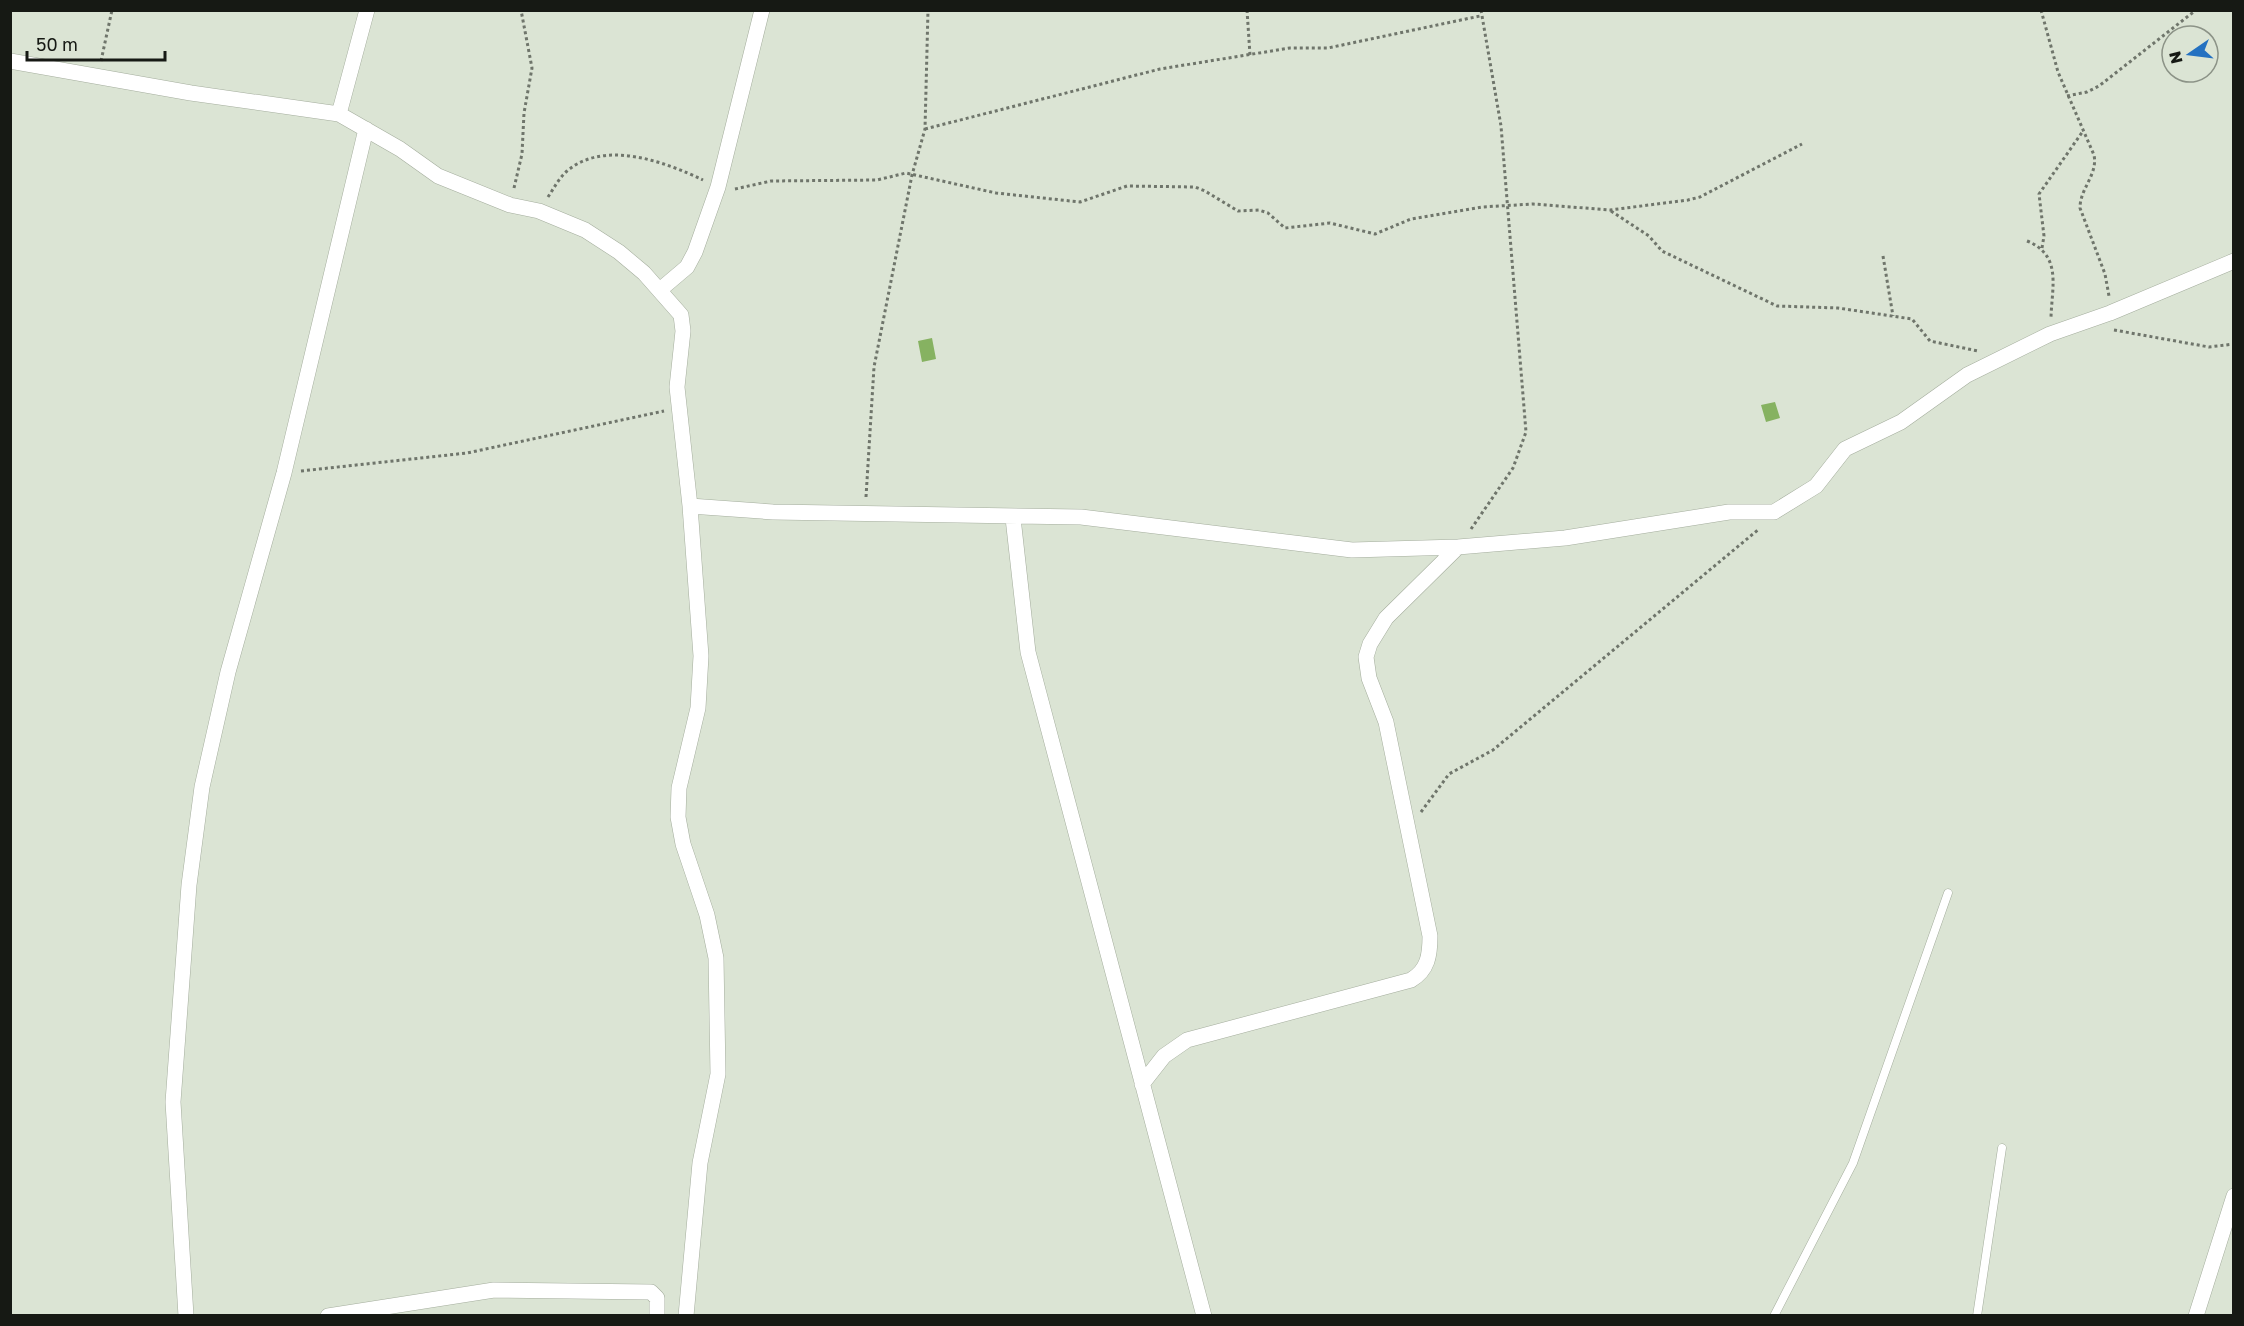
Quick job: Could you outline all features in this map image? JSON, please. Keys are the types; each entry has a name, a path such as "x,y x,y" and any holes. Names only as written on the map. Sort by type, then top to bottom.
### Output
{"street":[{"path":"339,114 367,10"},
{"path":"661,289 690,263 717,191 762,10"},
{"path":"10,61 191,93 339,114 438,176 510,205 539,211 585,230 619,252 661,289 682,319 677,387 690,506 701,672 698,708 679,788 678,818 683,844 707,915 716,958 718,1074 700,1163 686,1316"},
{"path":"186,1316 173,1102 189,885 202,786 215,723 284,473 366,129"},
{"path":"690,506 773,512 1013,518 1081,517 1323,549 1352,550 1458,547 1565,538 1714,514 1740,511 1767,513 1785,508 1816,486 1845,449 1901,422 1967,375 2050,334 2110,313 2234,261"},
{"path":"1013,518 1028,652 1204,1316"},
{"path":"1142,1084 1164,1056 1187,1040 1411,980 1419,976 1427,965 1430,936 1386,722 1369,678 1366,657 1370,644 1386,618 1458,547"},
{"path":"2196,1316 2234,1196"},
{"path":"328,1316 502,1290 651,1292 657,1298 657,1316"}],"lane":[{"path":"1774,1316 1853,1163 1948,893"},
{"path":"1977,1316 1999,1183 2002,1148"}],"path":[{"path":"97,77 112,10"},
{"path":"510,205 522,154 524,113 532,68 521,10"},
{"path":"864,514 874,366 912,175 925,129 928,10"},
{"path":"1247,10 1250,55"},
{"path":"1458,547 1513,468 1526,432 1510,207 1501,126 1480,16 1481,10"},
{"path":"2041,10 2067,96 2094,155 2095,169 2080,208 2105,274 2110,313"},
{"path":"2067,96 2087,92 2099,86 2196,10"},
{"path":"925,129 1160,69 1290,48 1328,48 1480,16"},
{"path":"2050,334 2053,269 2042,248 2044,236 2039,195 2083,131"},
{"path":"539,211 568,170 598,156 653,159 717,191 771,181 877,180 906,173 996,193 1080,202 1127,186 1195,187 1238,212 1258,210 1268,213 1285,228 1330,223 1375,234 1411,219 1482,207 1533,204 1610,210 1700,197 1802,144"},
{"path":"1610,210 1649,236 1662,251 1777,306 1838,308 1912,319 1930,341 2007,356"},
{"path":"2027,241 2042,248"},
{"path":"1882,256 1893,316"},
{"path":"2088,320 2117,331 2209,347 2234,344"},
{"path":"284,473 467,453 570,433 679,407"},
{"path":"1408,831 1449,774 1493,750 1785,508"}],"building":[{"path":"932,338 936,359 922,362 918,341"},
{"path":"1775,402 1780,418 1766,422 1761,405"}]}
